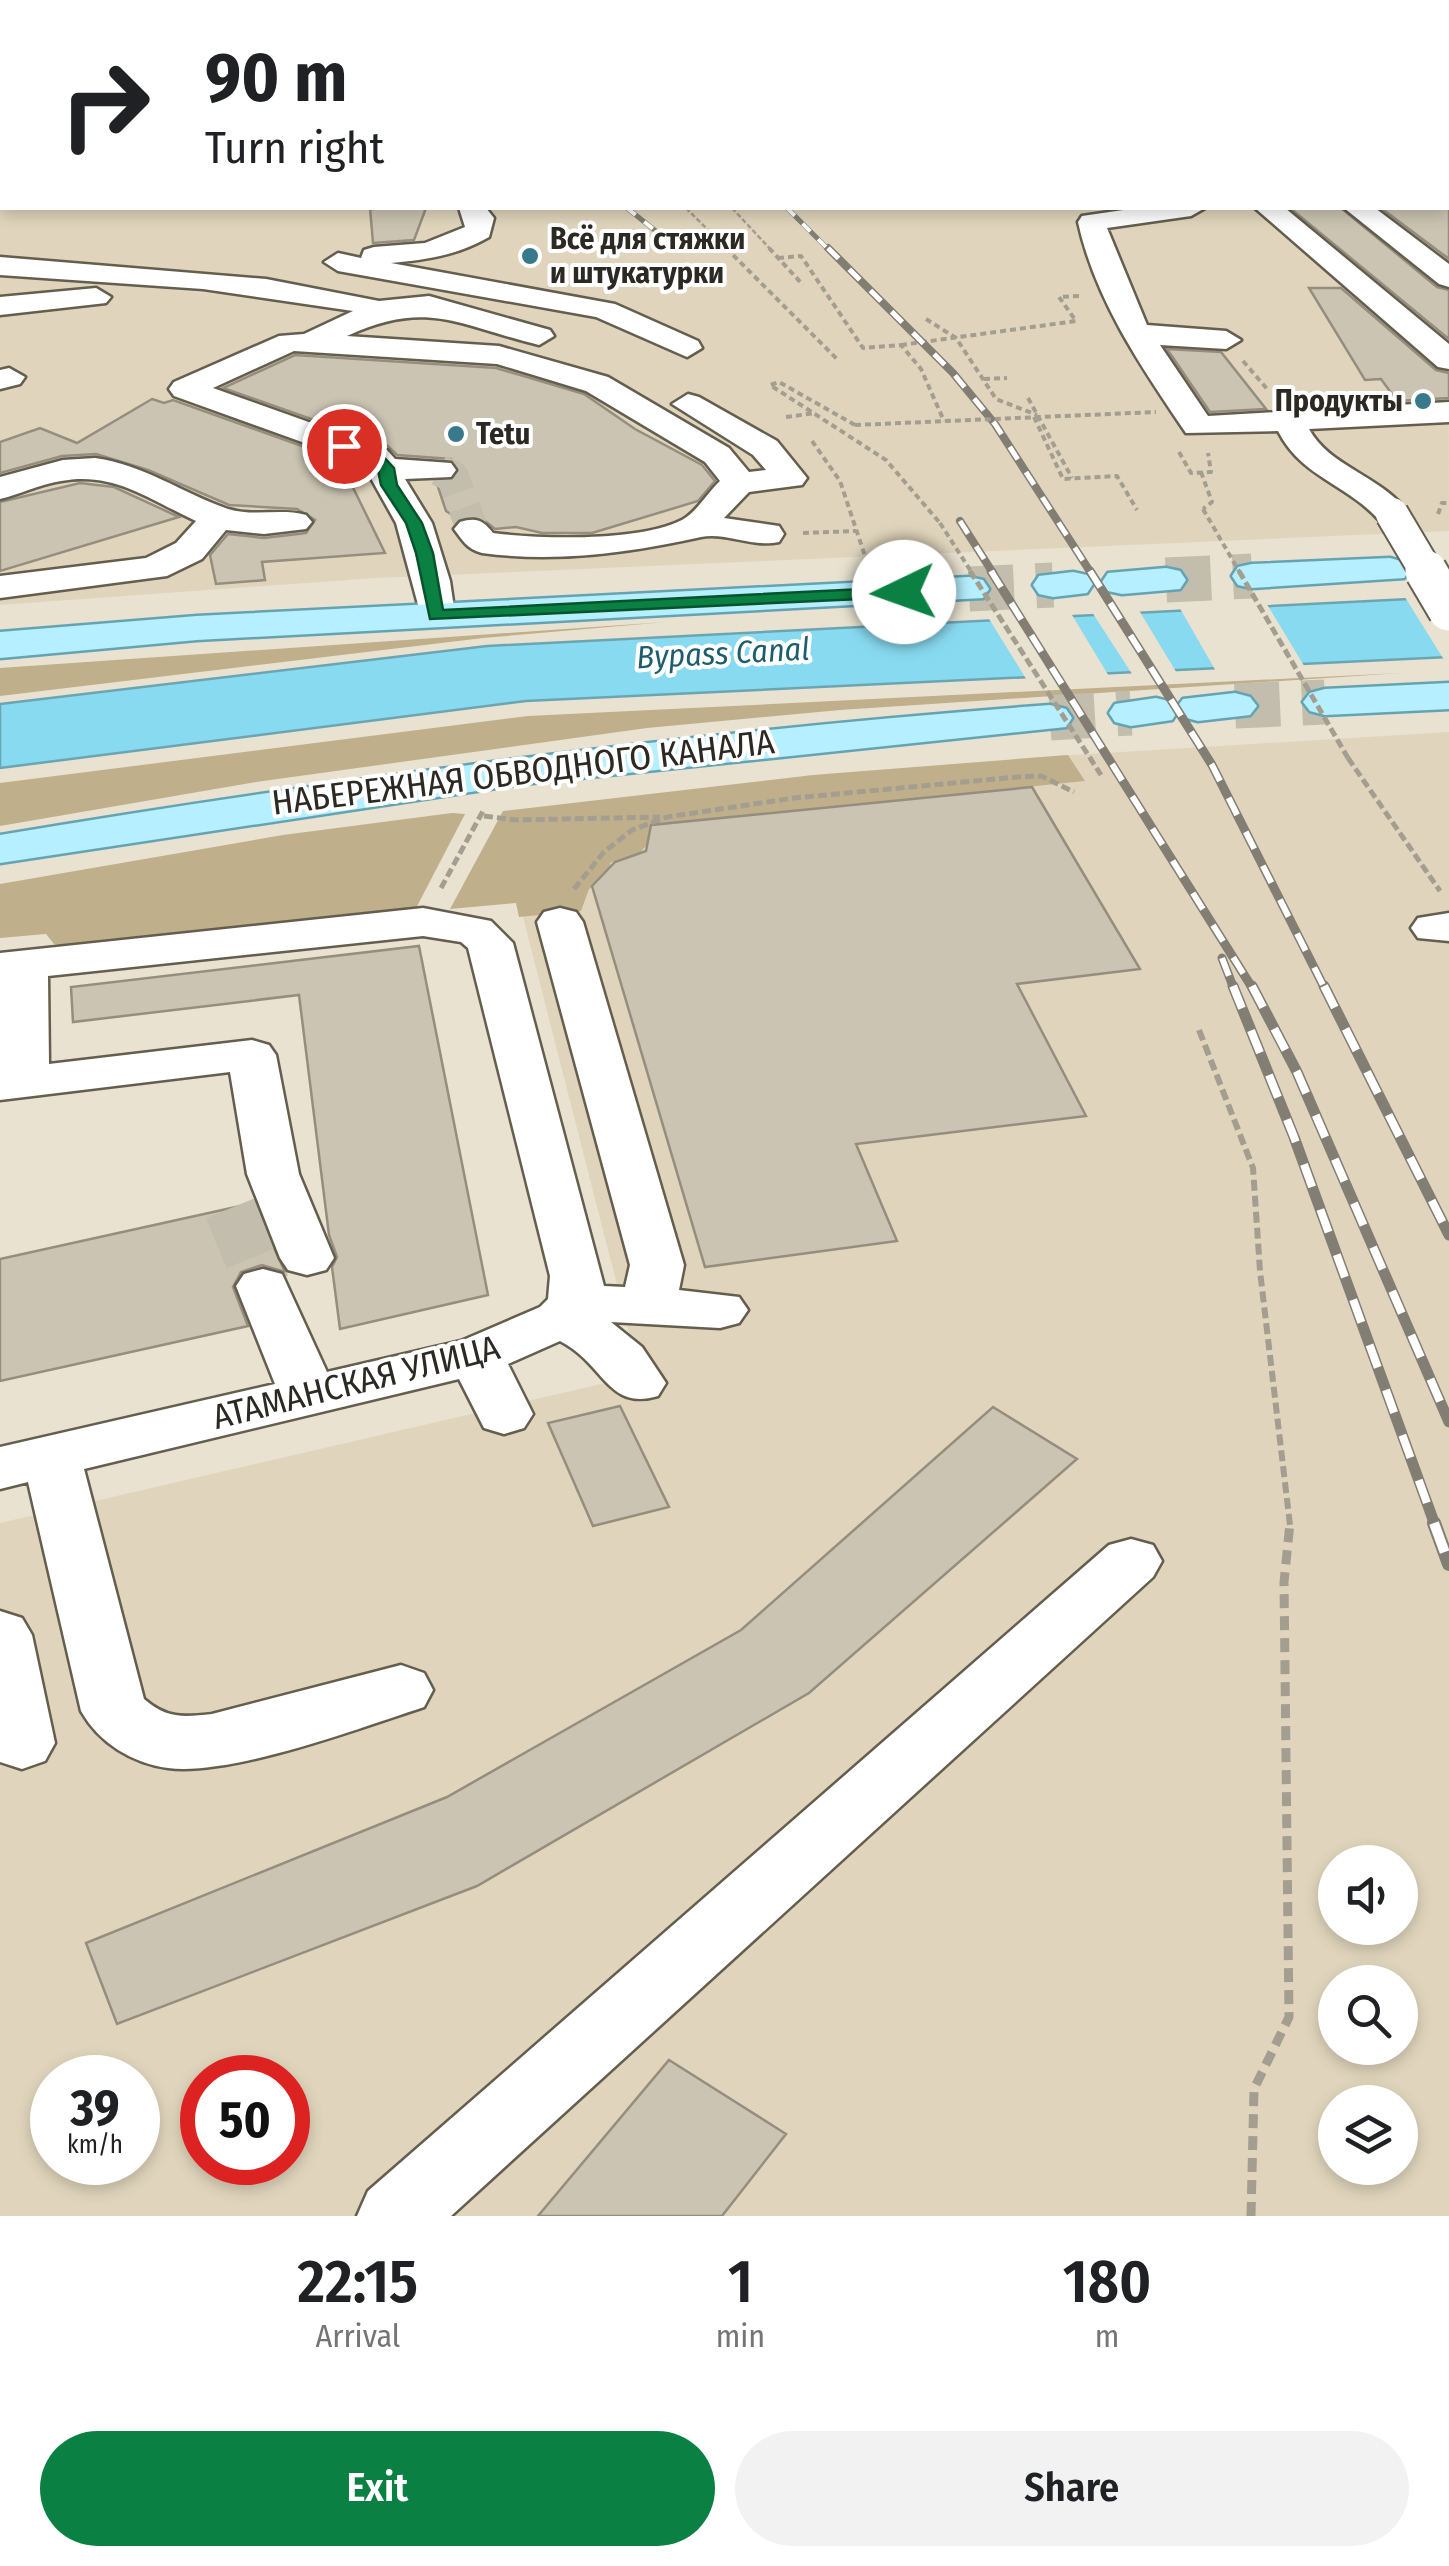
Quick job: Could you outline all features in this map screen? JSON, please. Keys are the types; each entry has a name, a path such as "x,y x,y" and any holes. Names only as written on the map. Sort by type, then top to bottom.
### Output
{"main road":[{"path":"1252,576 1390,570"},
{"path":"1122,582 1166,580"},
{"path":"0,645 436,615 970,589"},
{"path":"1325,702 1449,696"},
{"name":"НАБЕРЕЖНАЯ ОБВОДНОГО КАНАЛА","path":"0,849 262,804 524,767 1050,718"}],"street":[{"path":"282,292 338,262 460,242 479,231 480,218 474,210"},
{"path":"1178,210 1092,222 1098,249 1128,319 1198,426 1290,424 1321,414 1449,412"},
{"path":"1271,210 1449,360"},
{"path":"1361,210 1449,278"},
{"path":"338,262 604,310 687,348"},
{"path":"0,266 282,292 366,306 429,304 538,336 636,374 765,448 790,478 740,482 721,494 698,525"},
{"path":"321,298 372,269"},
{"path":"0,306 96,297"},
{"path":"310,342 366,306"},
{"path":"366,306 392,323 597,384 717,455 740,482"},
{"path":"1139,334 1226,340"},
{"path":"436,615 414,523 389,485 386,468 375,458 185,389 277,346 310,342 498,355"},
{"path":"1290,424 1305,452 1376,496 1392,514 1449,610"},
{"path":"386,468 438,470"},
{"path":"0,489 43,472 101,469 128,475 214,520 266,526 294,522"},
{"path":"0,587 154,568 189,551 214,520"},
{"path":"472,529 482,542 507,547 652,539 698,525 778,534"},
{"path":"308,1395 252,1054 12,1083 12,966 423,922 475,932 490,943 577,1276 567,1311"},
{"path":"560,922 657,1266 647,1309"},
{"path":"567,1311 720,1310"},
{"path":"567,1311 618,1350 638,1384"},
{"name":"АТАМАНСКАЯ УЛИЦА","path":"26,1462 476,1356 567,1311"},
{"path":"476,1356 504,1414"},
{"path":"26,1462 114,1711 138,1733 170,1744 224,1736 401,1690"},
{"path":"396,2216 1131,1562"},
{"path":"0,1636 22,1742"}],"path":[{"path":"688,210 837,358"},
{"path":"734,210 804,285"},
{"path":"778,258 801,256 863,348 956,338 1006,325 1076,321 1060,296 1121,296"},
{"path":"926,319 956,338 996,399 1036,416"},
{"path":"1226,340 1290,424"},
{"path":"902,345 921,369 944,421"},
{"path":"983,379 1007,378"},
{"path":"1101,774 910,481 856,435 770,385 779,382 855,425 1156,412"},
{"path":"1028,398 1063,479 1117,476 1137,510"},
{"path":"786,417 817,413"},
{"path":"1200,472 1212,502 1202,509 1444,920"},
{"path":"844,494 866,561"},
{"path":"1436,513 1442,503 1449,503"},
{"path":"778,534 856,530"},
{"path":"481,814 516,820 666,817 1041,776 1074,792"},
{"path":"423,922 486,806"},
{"path":"560,922 583,876 604,852 632,830 666,817"},
{"path":"1199,1030 1254,1168 1260,1271 1291,1512 1284,1582 1290,2017 1254,2088 1251,2216"}],"shaded area":[{"path":"0,210 1448,210 1449,531 376,578 0,605 0,274 265,298 282,285 118,267 0,260"},
{"path":"666,622 483,638 0,696 0,668"},
{"path":"1401,673 840,710 647,728 256,782 0,826 0,783 528,716"},
{"path":"1449,732 1449,2216 0,2216 0,1523 640,1375 501,831 1024,758"},
{"path":"1068,755 1085,781 663,824 640,853 610,863 613,873 589,889 581,911 519,917 516,903 450,909 503,811 813,775"},
{"path":"465,814 414,912 73,947 54,944 46,934 0,938 0,884 283,835"}],"water":[{"name":"Bypass Canal","path":"1449,597 1449,657 526,701 0,768 0,704 487,646"}],"pier":[{"path":"1449,592 1449,662 1446,663 1403,594"},
{"path":"1265,601 1306,669 1217,673 1178,605"},
{"path":"1137,607 1178,675 1134,677 1090,609"},
{"path":"1069,610 1110,678 1028,682 986,614"}],"building":[{"path":"370,210 425,210 414,240 373,243"},
{"path":"1292,210 1343,210 1437,287 1449,290 1449,339"},
{"path":"1384,210 1449,210 1449,259"},
{"path":"1309,288 1341,288 1436,370 1449,373 1449,398 1397,401 1381,379 1365,380"},
{"path":"1167,349 1221,352 1266,409 1210,412"},
{"path":"295,355 496,368 584,394 635,429 702,465 715,481 698,501 592,533 495,529 480,517 458,519 446,511 436,481 451,481 459,472 451,459 397,455 388,446 223,388"},
{"path":"152,399 164,403 173,400 355,465 342,465 385,553 262,562 265,580 216,584 210,555 228,534 264,538 306,533 315,520 297,509 229,505 148,470 96,454 62,456 0,473 0,442 40,428 77,443"},
{"path":"80,483 114,487 179,517 0,571 0,502"},
{"path":"1032,787 1140,969 1017,984 1086,1116 856,1144 897,1241 705,1267 592,886 615,862 646,851 651,825"},
{"path":"419,946 488,1295 340,1329 332,1267 337,1257 329,1235 299,995 73,1022 71,987"},
{"path":"254,1203 285,1272 262,1265 241,1272 233,1287 248,1326 0,1381 0,1259"},
{"path":"620,1406 669,1507 593,1526 548,1423"},
{"path":"993,1407 1077,1459 809,1693 477,1886 117,2024 86,1943 447,1797 741,1630"},
{"path":"669,2060 786,2134 722,2216 538,2216"}],"tunnel":[{"path":"439,470 453,477 472,529"},
{"path":"1166,580 1252,576"},
{"path":"969,589 1053,585"},
{"path":"1235,706 1325,702"},
{"path":"1050,718 1131,713"},
{"path":"231,1208 263,1286"}],"railway":[{"path":"630,210 667,240"},
{"path":"789,210 830,251"},
{"path":"828,248 953,373 995,424 1091,573"},
{"path":"960,521 993,573"},
{"path":"991,571 1253,989"},
{"path":"1090,571 1212,765 1325,989"},
{"path":"1222,958 1234,989"},
{"path":"1233,986 1294,1137 1435,1525"},
{"path":"1252,986 1297,1072 1449,1422"},
{"path":"1324,986 1449,1235"},
{"path":"1434,1523 1449,1564"}],"place":[{"name":"Всё для стяжки и штукатурки","path":"530,256"},
{"name":"Продукты","path":"1423,401"},
{"name":"Tetu","path":"456,434"}],"route":[{"path":"344,446 375,458 386,468 389,485 414,523 432,581 436,615 904,592"}]}
